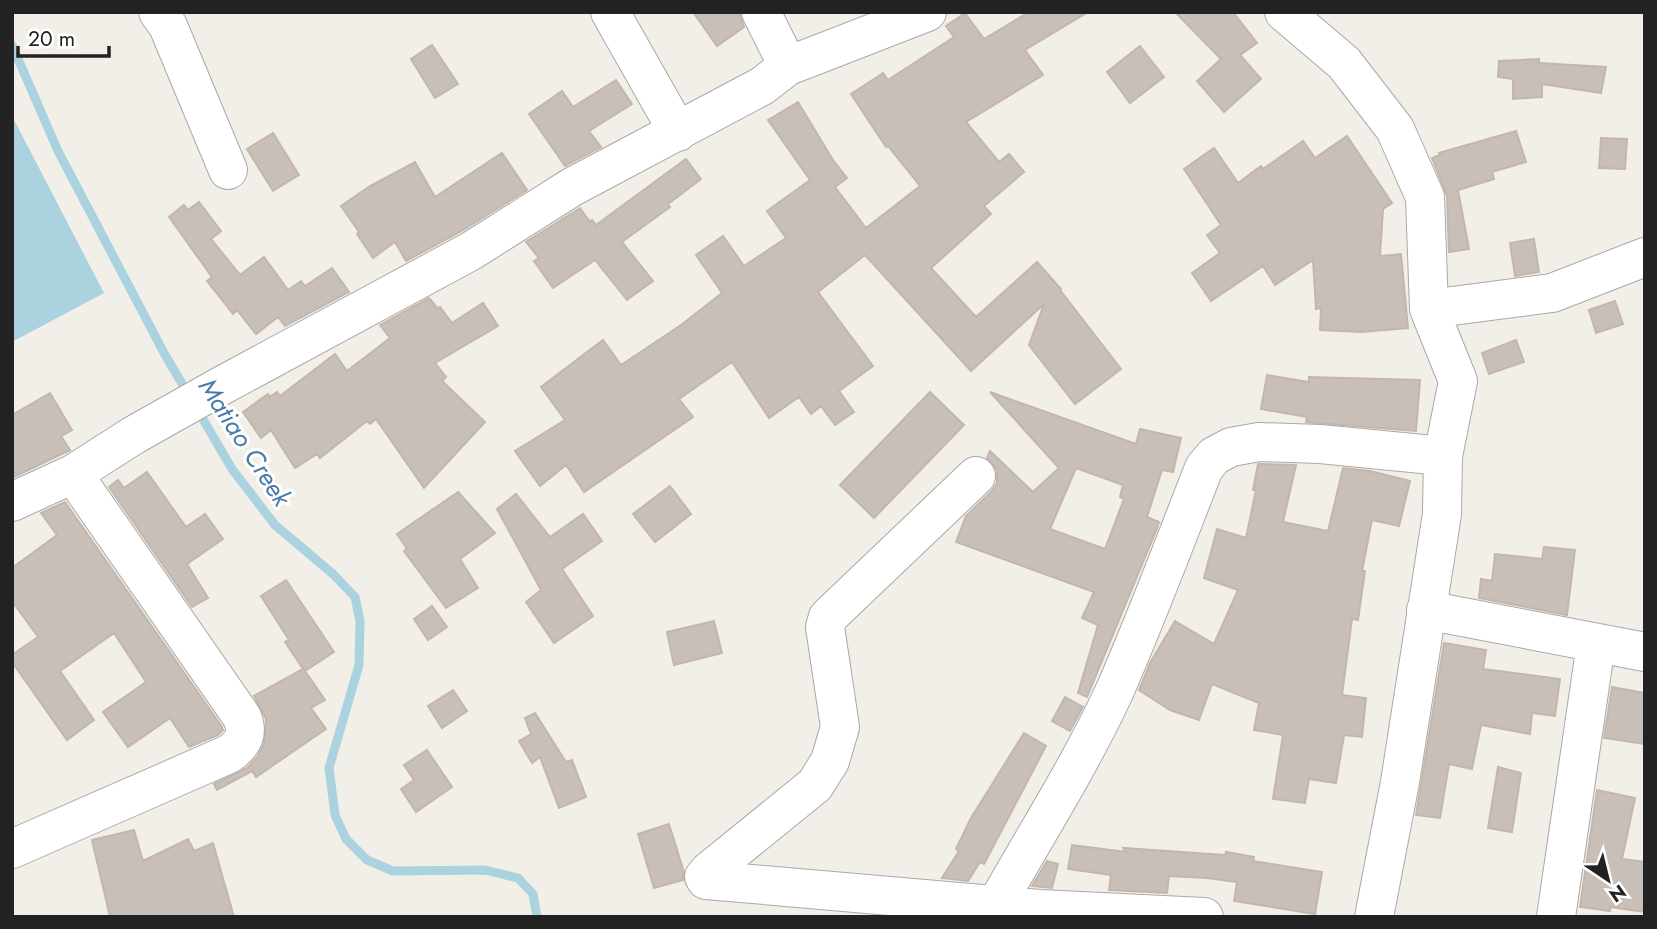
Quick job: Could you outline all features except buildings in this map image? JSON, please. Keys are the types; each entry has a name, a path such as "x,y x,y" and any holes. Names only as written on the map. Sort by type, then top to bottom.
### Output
{"street":[{"path":"158,12 168,26 228,170"},
{"path":"610,12 678,132"},
{"path":"761,12 788,66"},
{"path":"12,502 73,474 134,435 221,386 471,251 572,187 762,86 788,66 927,12"},
{"path":"1284,12 1343,63 1395,129 1425,197 1429,309 1458,381 1443,456 1442,514 1400,782 1374,917"},
{"path":"1429,309 1552,293 1645,257"},
{"path":"996,905 1070,776 1114,692 1204,468 1214,456 1231,447 1259,442 1320,444 1443,456"},
{"path":"12,849 229,754 239,747 245,737 246,726 242,717 73,474"},
{"path":"976,476 828,617 825,627 840,727 830,761 815,785 704,877 706,880 996,905 1204,917"},
{"path":"1426,610 1645,652"},
{"path":"1556,917 1595,644"}],"water":[{"path":"12,116 104,293 12,342"}],"waterway":[{"name":"Matiao Creek","path":"12,45 58,151 188,394"},
{"name":"Matiao Creek","path":"197,409 232,469 275,525 333,574 355,597 360,621 359,665 329,768 335,815 346,839 367,860 393,871 485,870 518,878 533,894 537,917"}]}
